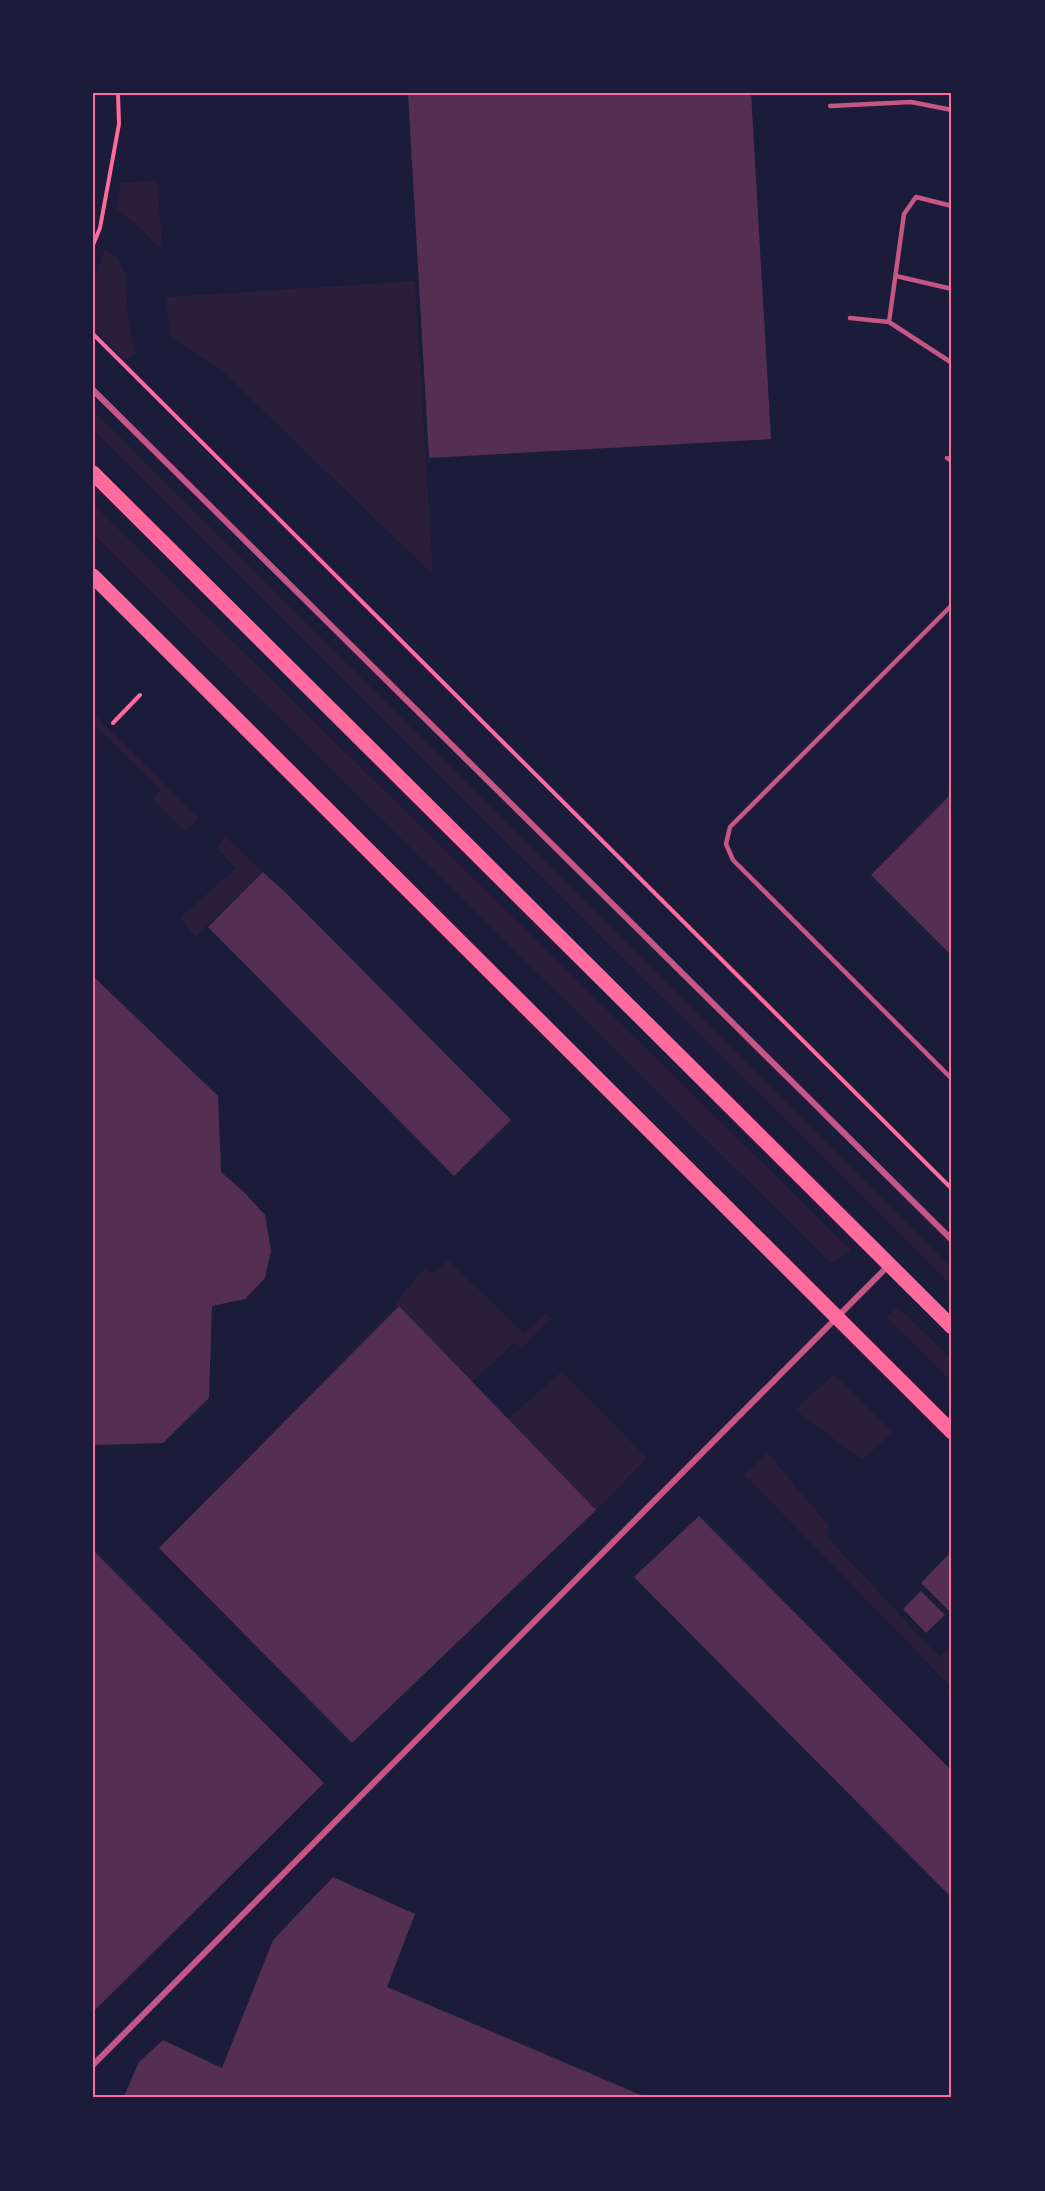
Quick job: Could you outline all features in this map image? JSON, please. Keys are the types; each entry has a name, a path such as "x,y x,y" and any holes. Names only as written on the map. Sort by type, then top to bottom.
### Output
{"main road":[{"path":"93,473 952,1327"},
{"path":"93,576 952,1432"}],"street":[{"path":"93,390 952,1240"},
{"path":"93,2065 889,1264"}],"lane":[{"path":"911,93 911,102"},
{"path":"830,106 911,102 952,110"},
{"path":"890,322 904,214 916,197 952,206"},
{"path":"896,276 952,289"},
{"path":"850,318 890,322 952,363"},
{"path":"952,605 730,827 726,844 733,860 740,868 952,1078"}],"path":[{"path":"93,244 100,228 119,124 118,93"},
{"path":"93,334 952,1189"},
{"path":"113,723 140,695"}],"shaded area":[{"path":"157,180 162,245 158,248 139,227 115,211 121,183"},
{"path":"105,249 117,257 125,273 129,326 136,353 126,361 93,328 93,285"},
{"path":"415,281 433,575 218,367 170,337 166,297"},
{"path":"93,410 952,1267 952,1286 93,430"},
{"path":"93,504 851,1250 831,1263 93,534"},
{"path":"93,713 199,818 185,832 152,799 160,790 93,724"},
{"path":"225,836 263,872 195,937 180,918 236,868 217,848"},
{"path":"448,1260 524,1333 546,1313 551,1319 522,1348 514,1343 472,1382 395,1303 426,1267 433,1274"},
{"path":"898,1307 952,1360 952,1382 886,1317"},
{"path":"562,1371 647,1458 596,1510 508,1419"},
{"path":"834,1374 893,1432 862,1460 795,1410"},
{"path":"767,1452 829,1526 827,1537 939,1656 952,1647 952,1688 745,1475"}],"building":[{"path":"408,93 751,93 771,439 429,458"},
{"path":"952,793 952,956 871,875"},
{"path":"263,872 511,1120 454,1176 208,927"},
{"path":"93,976 218,1096 221,1172 265,1215 271,1251 265,1278 245,1299 212,1306 209,1398 163,1443 93,1445"},
{"path":"399,1306 596,1510 352,1743 159,1548"},
{"path":"699,1516 952,1771 952,1898 634,1577"},
{"path":"93,1550 324,1783 93,2012"},
{"path":"952,1551 952,1614 921,1583"},
{"path":"921,1591 945,1615 926,1633 903,1609"},
{"path":"333,1877 415,1914 387,1987 648,2098 123,2098 139,2062 163,2040 222,2068 273,1940"}]}
